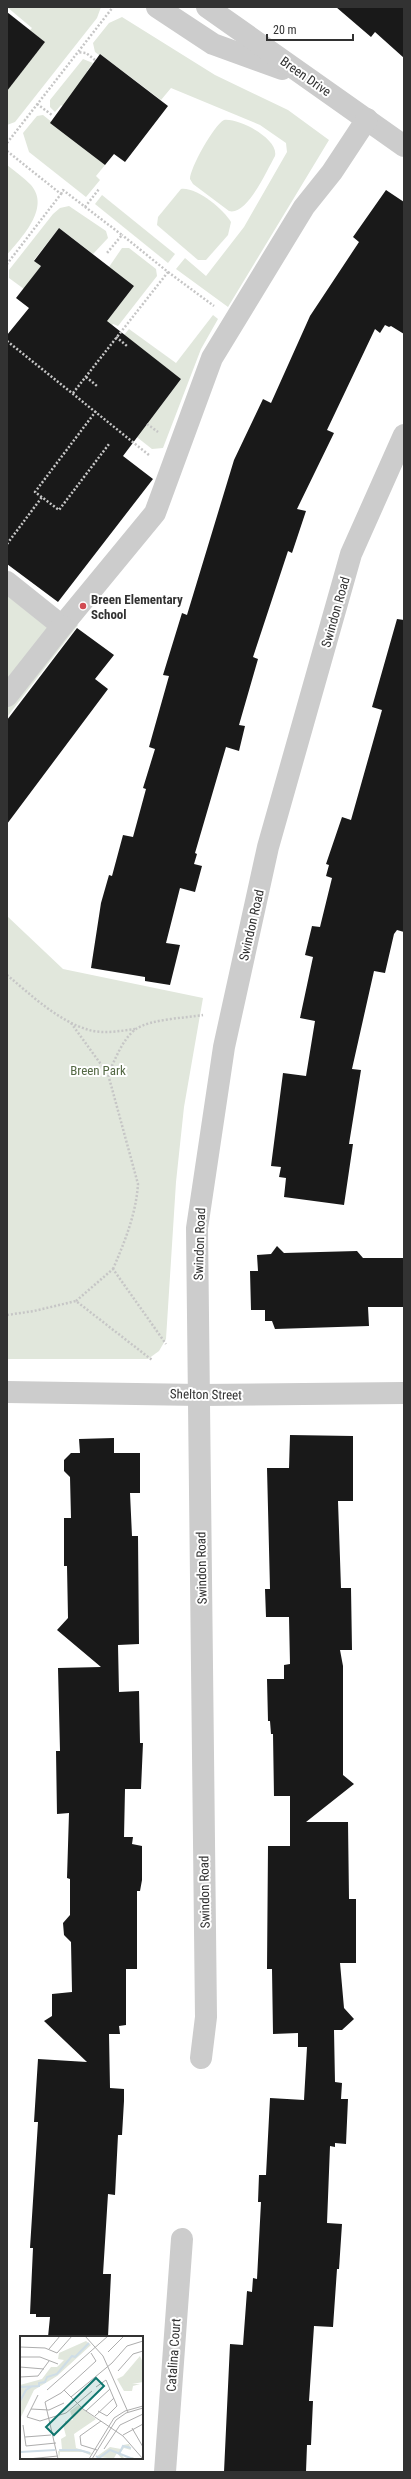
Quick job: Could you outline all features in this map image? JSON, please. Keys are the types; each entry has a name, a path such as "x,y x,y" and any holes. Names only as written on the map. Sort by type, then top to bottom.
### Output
{"street":[{"path":"157,7 214,44 309,79"},
{"name":"Breen Drive","path":"207,7 404,146"},
{"path":"7,696 62,626 155,513 212,358 304,207 332,172 367,120"},
{"name":"Swindon Road","path":"201,2058 206,2016 197,1228 224,1047 268,847 351,554 404,435"},
{"path":"7,582 62,626"},
{"name":"Shelton Street","path":"7,1392 200,1395 404,1393"},
{"name":"Catalina Court","path":"166,2472 182,2239"}],"path":[{"path":"7,143 113,7"},
{"path":"78,52 86,53 95,60"},
{"path":"37,104 52,115"},
{"path":"7,151 61,194"},
{"path":"85,207 99,189"},
{"path":"7,264 64,190 168,272 235,322"},
{"path":"108,253 122,235"},
{"path":"73,392 168,272"},
{"path":"116,337 127,346"},
{"path":"7,341 73,392 170,472"},
{"path":"86,377 97,386"},
{"path":"96,411 35,492 59,510 108,444"},
{"path":"7,544 42,497"},
{"path":"7,975 70,1023 108,1074 138,1184 137,1201 125,1242 113,1269 76,1301 34,1311 7,1315"},
{"path":"70,1023 90,1030 116,1031 136,1029 169,1019 203,1015"},
{"path":"108,1074 126,1040 136,1029"},
{"path":"113,1269 166,1344"},
{"path":"76,1301 152,1360"}],"green space":[{"path":"7,7 101,7 97,18 15,122 7,125 7,82 11,85 45,42 30,30 32,28"},
{"path":"122,17 215,75 288,110 329,140 228,307 176,269 185,258 206,276 244,227 287,152 286,143 260,125 171,88 161,100 100,54 99,55 95,52 93,43 109,23"},
{"path":"83,59 93,63 87,71 92,76 67,109 61,105 55,112 50,107 50,100"},
{"path":"43,115 105,165 96,176 100,180 86,197 29,152 23,133 37,116"},
{"path":"224,120 239,122 257,131 271,143 275,149 275,156 256,191 243,206 236,211 229,211 193,184 190,179 203,147 214,130"},
{"path":"7,165 31,185 36,194 38,203 32,222 7,255"},
{"path":"181,189 194,191 202,195 216,205 231,222 228,235 206,260 198,260 157,225 158,217"},
{"path":"102,195 175,254 168,263 95,204"},
{"path":"69,206 106,231 108,238 93,254 59,228 34,260 41,266 24,289 9,278 9,270 53,214 60,208"},
{"path":"122,248 129,248 156,269 157,276 118,326 113,324 72,377 58,368 109,318 134,286 109,267"},
{"path":"213,315 218,319 201,349 163,448 152,449 87,398 143,429 181,379 124,335 129,329 176,363"},
{"path":"7,570 78,625 7,717"},
{"name":"Breen Park","path":"7,916 63,969 203,998 184,1107 176,1182 166,1339 159,1351 148,1359 7,1359"}],"building":[{"path":"336,7 404,7 404,58 375,32 371,37"},
{"path":"7,12 45,42 7,91"},
{"path":"100,54 168,106 125,162 114,154 105,165 50,123"},
{"path":"386,190 404,202 404,334 391,326 389,327 385,325 380,333 375,329 327,430 334,433 297,509 306,511 292,553 288,551 253,657 258,659 239,725 245,726 239,751 226,747 195,853 197,854 194,864 202,866 195,892 180,888 166,943 180,945 170,985 145,981 145,977 91,968 101,903 109,875 112,876 123,835 133,837 146,789 143,788 155,749 149,747 169,676 163,675 182,613 187,615 234,460 263,399 271,403 310,316 359,242 353,237"},
{"path":"59,228 134,286 107,321 181,379 123,456 153,479 58,602 7,564 7,335 29,308 16,298 41,266 34,261"},
{"path":"397,619 404,620 404,932 397,930 394,934 385,973 374,971 352,1069 361,1070 349,1144 353,1144 344,1205 284,1197 286,1178 279,1177 281,1167 271,1166 283,1073 306,1076 315,1021 300,1018 313,957 305,955 312,926 320,927 332,878 326,876 329,865 326,864 342,817 351,820 382,710 372,707"},
{"path":"77,628 114,655 95,679 108,689 7,824 7,720"},
{"path":"277,1246 284,1253 357,1251 363,1258 404,1258 404,1307 368,1307 369,1326 275,1329 272,1321 265,1321 265,1310 251,1310 250,1271 258,1271 257,1255 271,1254"},
{"path":"290,1435 353,1436 353,1501 338,1501 341,1588 351,1588 352,1650 340,1650 343,1666 343,1775 354,1784 306,1822 348,1822 349,1899 356,1899 356,1963 340,1963 344,2008 354,2019 342,2030 334,2030 335,2082 342,2083 341,2099 348,2099 346,2144 335,2143 335,2147 330,2146 327,2223 342,2224 333,2327 314,2326 309,2401 313,2401 311,2445 307,2445 306,2472 224,2472 230,2344 243,2345 247,2291 252,2292 253,2278 257,2279 261,2202 258,2202 259,2175 266,2175 270,2098 304,2100 307,2047 298,2047 298,2033 273,2034 272,1969 267,1969 268,1846 290,1846 290,1796 274,1796 273,1734 271,1734 270,1721 268,1721 267,1679 284,1679 284,1665 290,1664 289,1617 266,1617 265,1589 270,1589 267,1468 289,1468"},
{"path":"114,1438 114,1453 140,1453 140,1493 130,1493 132,1536 138,1536 139,1644 118,1645 119,1692 139,1691 140,1743 143,1743 141,1789 125,1789 124,1837 133,1837 132,1844 142,1846 142,1880 140,1891 137,1891 137,1969 126,1969 126,2025 119,2026 120,2034 109,2034 110,2088 124,2089 124,2101 122,2135 118,2135 115,2195 108,2194 103,2274 111,2274 108,2336 48,2336 50,2317 36,2317 36,2314 30,2314 33,2248 30,2248 38,2122 34,2122 38,2059 87,2062 44,2021 52,2016 52,1994 72,1992 71,1942 64,1935 63,1923 70,1915 70,1879 67,1878 69,1813 57,1814 56,1751 60,1751 58,1668 101,1667 57,1630 68,1618 67,1566 64,1566 64,1518 71,1518 70,1477 64,1471 64,1460 71,1453 80,1453 79,1439"}],"place":[{"name":"Breen Elementary School","path":"83,606"}]}
